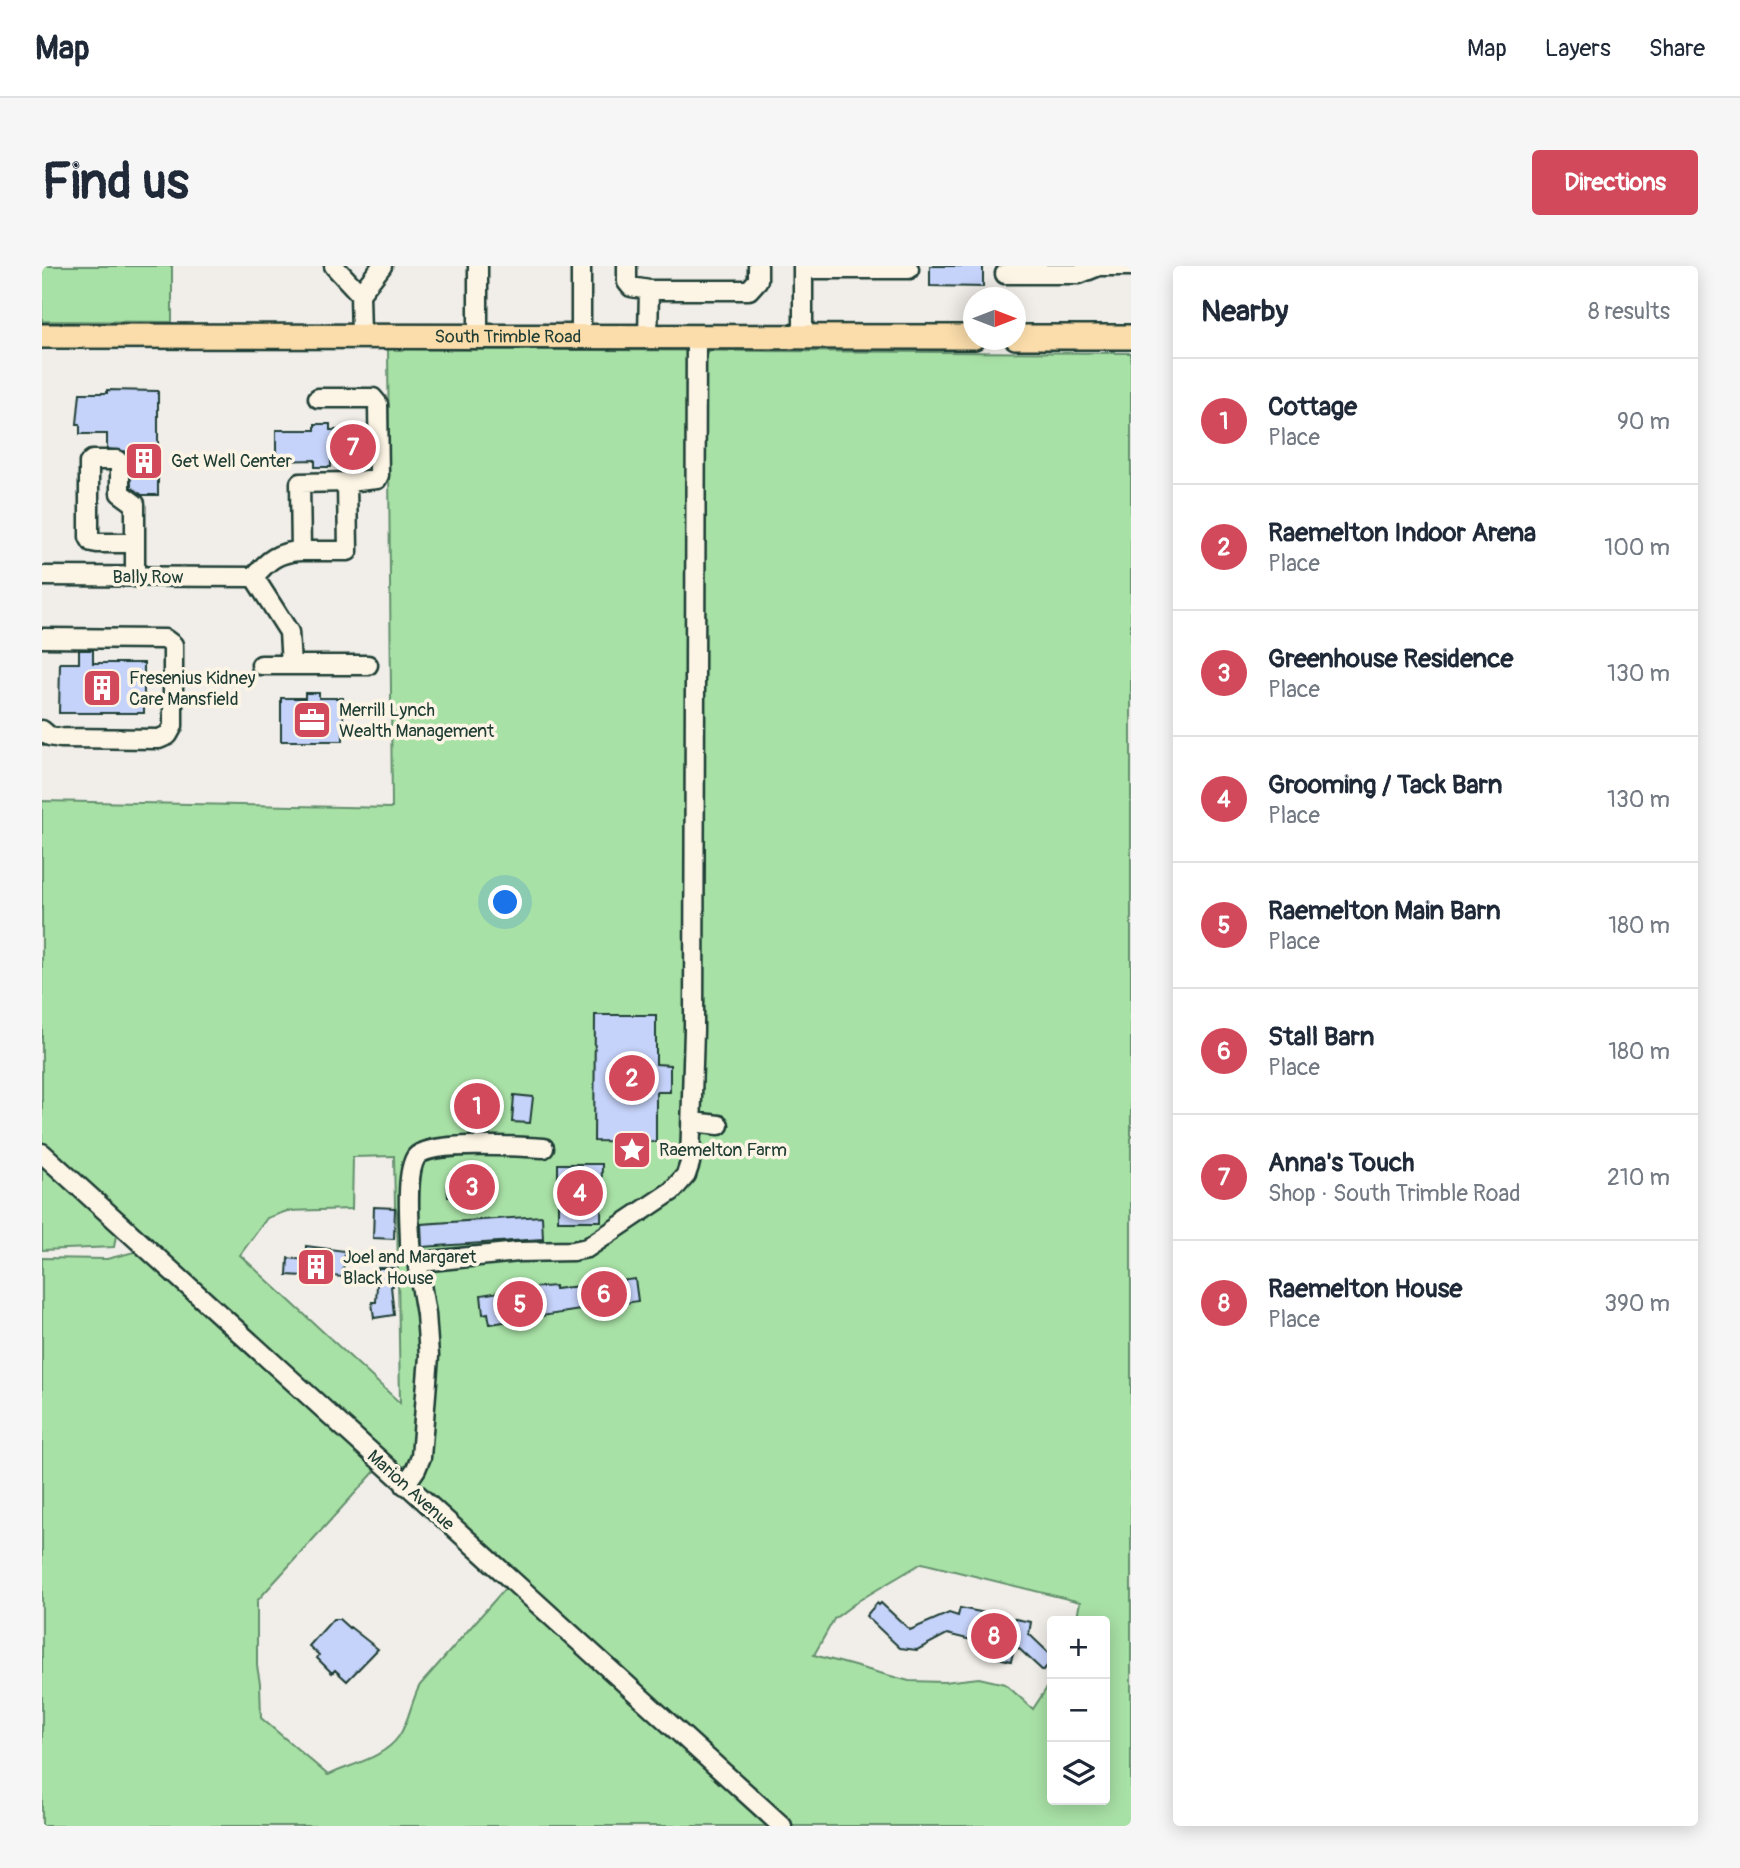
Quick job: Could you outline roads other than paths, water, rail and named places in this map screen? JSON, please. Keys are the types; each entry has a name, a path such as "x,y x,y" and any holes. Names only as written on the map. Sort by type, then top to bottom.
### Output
{"main road":[{"name":"South Trimble Road","path":"42,336 963,337"},
{"path":"1026,337 1131,337"}],"street":[{"path":"334,266 360,293"},
{"path":"360,335 360,293 382,266"},
{"path":"478,266 478,336"},
{"path":"581,266 581,336"},
{"path":"627,266 627,282 631,287 649,290 749,289 758,280 758,266"},
{"path":"1005,274 1079,274 1098,266 1131,266"},
{"path":"803,337 803,267 909,269"},
{"path":"649,290 649,336"},
{"path":"419,1265 423,1261 587,1248 679,1184 690,1163 696,336"},
{"path":"301,551 300,483 373,481 379,475 378,404 373,398 318,398"},
{"path":"135,543 97,543 92,542 89,537 89,463 92,460 117,460 120,463 120,493 135,504 135,543 135,577"},
{"path":"291,665 289,632 254,577 269,559 281,554 301,551 348,551 347,482"},
{"name":"Bally Row","path":"42,576 254,577"},
{"path":"42,638 170,641 173,645 173,726 167,735 159,739 61,738 49,736 42,730"},
{"path":"261,666 368,665"},
{"path":"692,1122 719,1125"},
{"path":"405,1485 421,1457 428,1374 426,1314 419,1265 411,1252 410,1243 411,1174 416,1156 435,1148 544,1148"},
{"name":"Marion Avenue","path":"42,1153 782,1826"}],"place":[{"name":"Anna's Touch","path":"353,447"},
{"name":"Get Well Center","path":"144,461"},
{"name":"Fresenius Kidney Care Mansfield","path":"102,688"},
{"name":"Merrill Lynch Wealth Management","path":"312,720"},
{"name":"Raemelton Indoor Arena","path":"632,1078"},
{"name":"Cottage","path":"477,1106"},
{"name":"Raemelton Farm","path":"632,1150"},
{"name":"Greenhouse Residence","path":"472,1187"},
{"name":"Grooming / Tack Barn","path":"580,1193"},
{"name":"Joel and Margaret Black House","path":"316,1267"},
{"name":"Stall Barn","path":"604,1294"},
{"name":"Raemelton Main Barn","path":"520,1304"},
{"name":"Raemelton House","path":"994,1636"}]}
